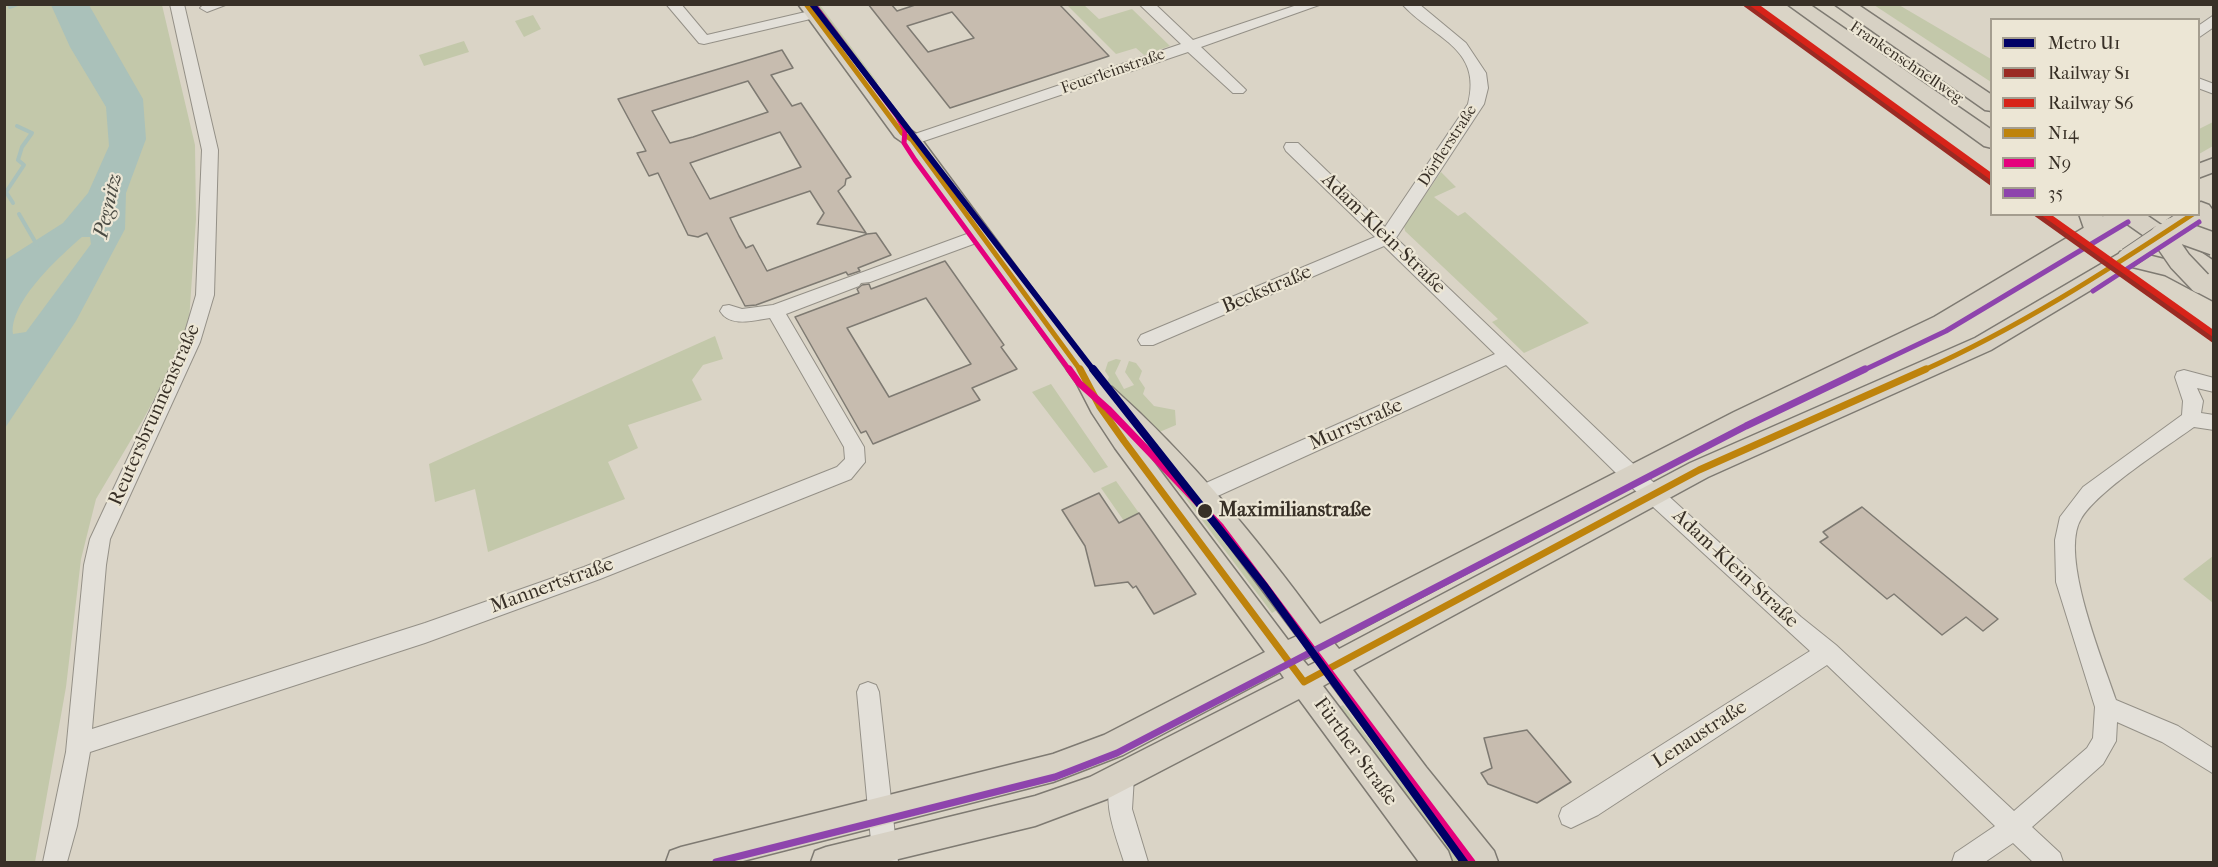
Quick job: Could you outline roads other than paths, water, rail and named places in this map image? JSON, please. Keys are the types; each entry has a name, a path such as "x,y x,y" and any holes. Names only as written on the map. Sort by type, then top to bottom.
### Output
{"highway":[{"path":"1797,4 1990,140"},
{"name":"Frankenschnellweg","path":"1820,4 1990,120"},
{"name":"Frankenschnellweg","path":"1843,4 1990,104"},
{"path":"1867,4 1990,85"},
{"path":"2202,210 2214,231"},
{"path":"2130,216 2209,283"},
{"path":"2154,221 2214,244"},
{"path":"2154,221 2214,253"},
{"path":"2154,221 2180,261 2209,283"},
{"path":"2128,258 2156,263 2209,283"}],"main road":[{"name":"Fürther Straße","path":"815,8 905,111 914,129 912,140 1086,378 1100,407 1124,441 1437,862"},
{"path":"2200,171 2214,164"},
{"path":"681,862 882,812 1084,758 1153,725 1742,418 1942,323 2052,257 2093,223 2116,216"},
{"path":"826,862 886,855 1055,805 1122,777 1654,495 1764,440 1983,344 2128,258 2154,221 2176,216"},
{"name":"Fürther Straße","path":"1086,378 1114,402 1204,493 1483,862"}],"street":[{"name":"Reutersbrunnenstraße","path":"55,862 66,825 78,745 95,565 100,538 192,342 206,286 210,150 177,4"},
{"path":"673,4 704,40 815,8"},
{"path":"1146,4 1238,90"},
{"name":"Feuerleinstraße","path":"912,140 1190,46 1281,9 1315,4"},
{"name":"Dörflerstraße","path":"1387,238 1476,104 1482,85 1475,63 1461,47 1409,4"},
{"path":"2200,33 2214,19"},
{"path":"2200,83 2214,90"},
{"name":"Adam-Klein-Straße","path":"1292,147 1632,475 1793,624 1828,652 2051,862"},
{"path":"729,311 741,316 775,311 981,235"},
{"name":"Beckstraße","path":"1147,340 1387,238"},
{"name":"Mannertstraße","path":"78,745 425,633 592,573 844,473 855,462 854,447 775,311"},
{"name":"Murrstraße","path":"1204,493 1508,356"},
{"path":"2191,419 2193,401 2184,377 2214,385"},
{"path":"1964,862 2014,827 2096,756 2104,741 2107,707 2067,582 2065,540 2070,517 2090,493 2191,419 2214,423"},
{"name":"Lenaustraße","path":"1571,816 1589,807 1828,652"},
{"path":"868,692 886,855"},
{"path":"2107,707 2170,734 2214,763"},
{"path":"1122,777 1120,808 1136,862"},
{"name":"Reutersbrunnenstraße","path":"66,825 71,862"}],"water":[{"name":"Pegnitz","path":"51,5 89,5 143,99 146,139 126,193 125,229 76,321 5,428 5,260 63,223 88,193 109,146 106,107 70,47","holes":["82,237 90,237 91,244 26,332 13,334 14,321 27,294 61,256"]}],"waterway":[{"path":"10,7 18,4"},
{"path":"13,203 6,192 24,165 18,160 22,147 32,133 17,126"},
{"path":"19,214 37,245"}],"metro line":[{"name":"U1","path":"812,4 1010,264 1265,587 1464,862"}],"rail line":[{"name":"S1","path":"1746,4 1990,182"},
{"name":"S6","path":"1753,4 1990,176"},
{"name":"S1","path":"2040,216 2214,340"},
{"name":"S6","path":"2048,216 2214,334"}],"place":[{"name":"Maximilianstraße","path":"1205,511"}]}
